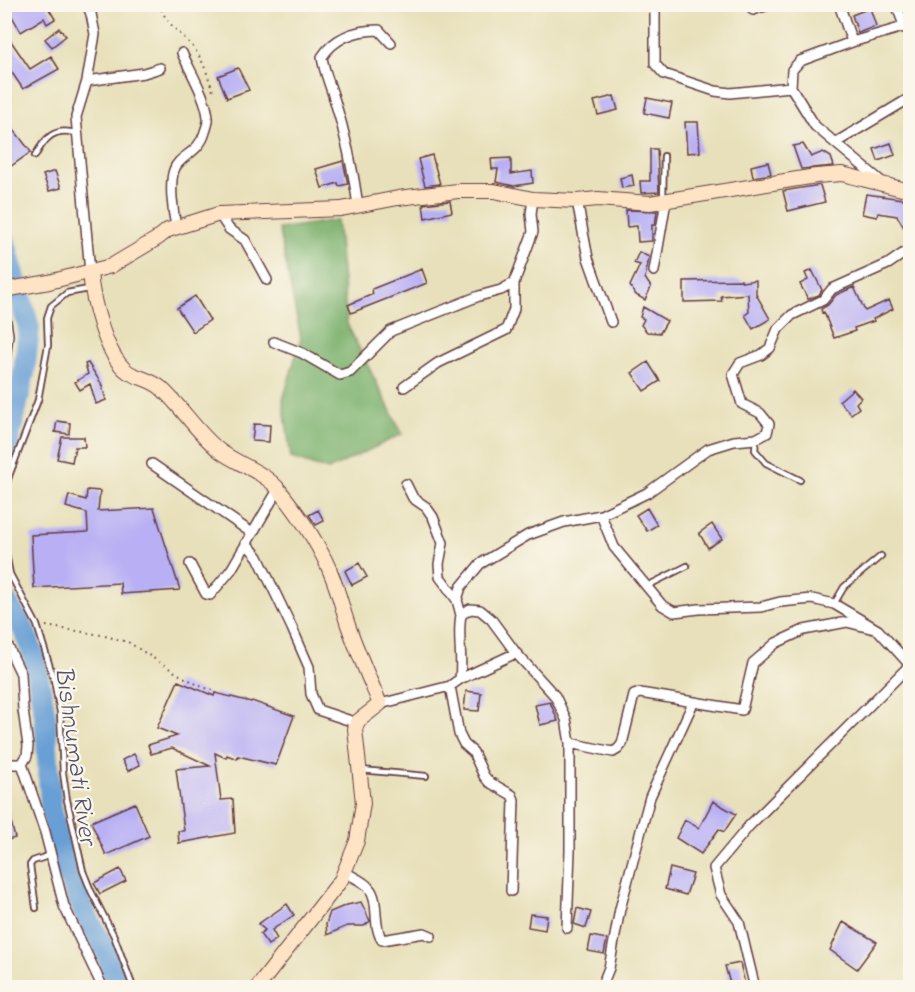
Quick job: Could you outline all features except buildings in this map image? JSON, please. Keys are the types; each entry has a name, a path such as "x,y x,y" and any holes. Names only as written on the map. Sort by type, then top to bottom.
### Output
{"street":[{"path":"87,4 95,34 87,81 76,117 77,133 92,289 112,352 128,371 159,386 221,452 279,488 313,538 332,575 349,628 380,704"},
{"path":"753,10 771,4"},
{"path":"839,4 852,42"},
{"path":"884,184 815,126 791,87 792,70 800,61 852,42 908,27 896,4"},
{"path":"654,11 655,64 664,74 695,85 730,93 791,87"},
{"path":"358,205 354,175 322,57 328,48 346,35 364,30 379,30 391,43"},
{"path":"176,226 173,210 173,172 178,162 193,153 203,140 209,119 182,53"},
{"path":"87,81 144,73 160,68"},
{"path":"835,143 910,98"},
{"path":"6,290 111,266 176,226 219,214 341,209 458,191 494,191 533,199 577,201 598,199 650,203 816,176 842,174 910,191"},
{"path":"404,387 438,363 506,330 514,309 514,283 532,232 533,199"},
{"path":"577,201 588,258 611,322"},
{"path":"654,271 664,202"},
{"path":"219,214 229,229 245,240 267,280"},
{"path":"457,600 461,587 480,564 528,535 564,522 601,515 646,493 708,449 734,441 756,440 767,433 769,424 760,413 742,404 734,374 740,363 770,348 778,329 792,315 823,300 832,289 888,264 910,249"},
{"path":"274,342 302,353 340,375 350,372 392,331 514,283"},
{"path":"4,308 8,335 4,368"},
{"path":"152,464 252,533"},
{"path":"406,484 413,498 426,507 433,517 443,543 439,564 440,577 457,600 461,615 458,629 462,666 460,679"},
{"path":"190,564 206,594 210,595 231,570 279,488"},
{"path":"601,515 614,547 662,605 674,612 699,609 761,608 780,602 812,599 834,604 878,630 910,665 749,826 714,868 721,894 739,922 755,987"},
{"path":"246,543 258,557 292,628 309,668 311,694 318,710 357,723"},
{"path":"461,615 470,609 480,610 491,619 516,653 555,696 566,719 570,743 567,928"},
{"path":"570,743 613,752 618,750 622,744 634,695 640,693 742,710 753,663 776,643 804,630 847,622 878,630"},
{"path":"4,638 21,674 28,746 27,756 22,764 51,855 64,906 103,987"},
{"path":"256,987 341,880 357,841 363,803 361,770 356,747 357,723 370,709 380,704 450,686 516,653"},
{"path":"450,686 459,734 464,744 473,752 489,782 512,795 514,800 511,891"},
{"path":"601,987 609,968 620,909 650,797 693,703"},
{"path":"4,764 22,764"},
{"path":"345,872 369,887 373,895 378,934 382,940 424,933 431,936"}],"lane":[{"path":"35,156 49,135 58,131 77,133"},
{"path":"664,156 664,202"},
{"path":"4,492 38,400 48,345 47,318 51,306 67,293 92,289"},
{"path":"756,440 755,450 765,463 800,480"},
{"path":"4,544 10,574 37,625 54,680 60,712 63,773 67,800 83,871 114,936 133,987"},
{"path":"834,604 844,587 881,556"},
{"path":"647,586 687,566"},
{"path":"361,770 426,776"},
{"path":"36,908 30,865 33,861 51,855"}],"path":[{"path":"37,625 90,633 128,642 178,674 202,687 217,691"}],"green space":[{"path":"337,220 347,324 402,434 328,470 291,458 283,400 301,338 279,229"}],"waterway":[{"name":"Bishnumati River","path":"4,240 29,328 24,373 4,460"},
{"name":"Bishnumati River","path":"4,599 23,628 34,656 45,715 51,808 64,865 84,912 106,951 118,988"}]}
